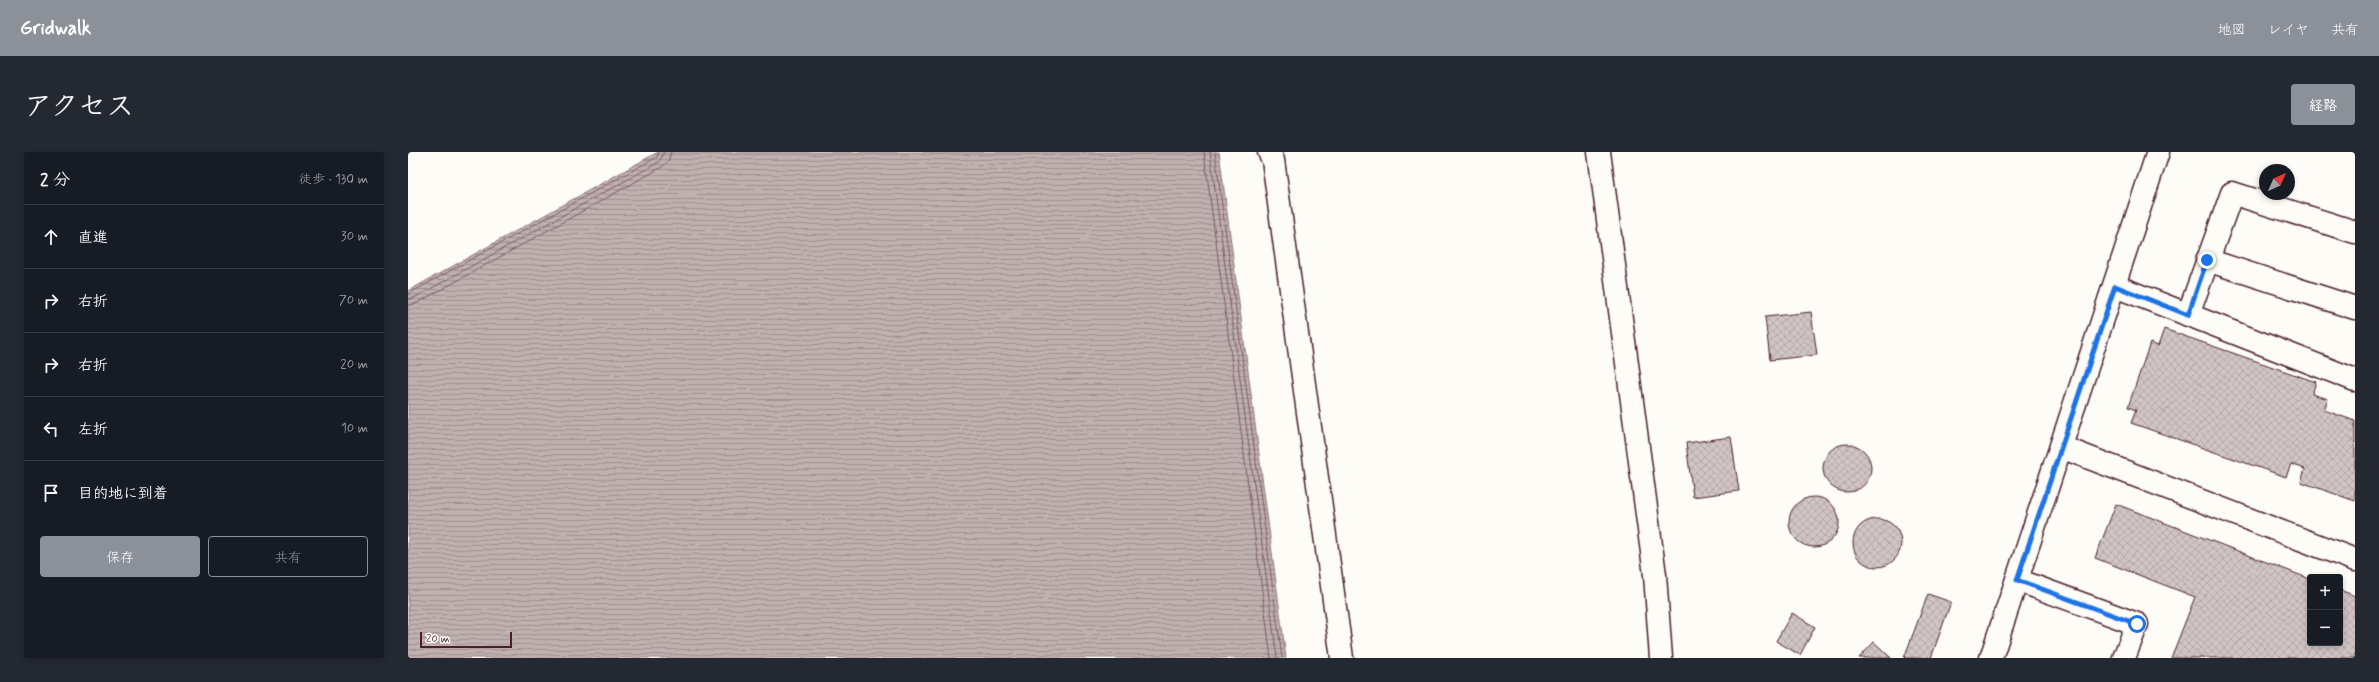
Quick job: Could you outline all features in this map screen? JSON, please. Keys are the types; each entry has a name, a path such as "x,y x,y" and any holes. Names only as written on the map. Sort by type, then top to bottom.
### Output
{"street":[{"path":"1269,152 1273,160 1342,658"},
{"path":"1599,152 1655,575 1661,658"},
{"path":"1991,658 2158,152"},
{"path":"2188,315 2232,193 2355,232"},
{"path":"2207,260 2355,308"},
{"path":"2115,286 2355,380"},
{"path":"2061,447 2355,560"},
{"path":"2017,580 2137,624 2124,658"}],"water":[{"path":"658,152 1219,152 1286,658 408,658 408,291"}],"building":[{"path":"1811,312 1817,355 1770,360 1765,317"},
{"path":"2164,329 2316,382 2312,394 2328,399 2324,410 2355,421 2355,501 2301,482 2305,469 2291,464 2286,477 2131,423 2136,410 2128,407 2150,343 2158,346"},
{"path":"1731,437 1739,491 1693,497 1686,443"},
{"path":"1842,444 1852,444 1864,451 1871,463 1871,473 1864,485 1852,492 1842,492 1834,488 1827,481 1823,473 1823,463 1827,455 1834,448"},
{"path":"1809,497 1819,497 1832,504 1839,517 1839,527 1832,540 1819,547 1809,547 1800,543 1793,536 1789,527 1789,517 1793,508 1800,501"},
{"path":"2116,504 2307,578 2307,646 2343,646 2343,591 2355,596 2355,658 2171,658 2195,597 2095,558"},
{"path":"1877,519 1886,521 1894,526 1899,534 1901,543 1899,552 1894,560 1886,565 1877,567 1868,565 1860,560 1855,552 1853,543 1855,534 1860,526 1868,521"},
{"path":"1928,594 1951,602 1931,658 1904,658"},
{"path":"1792,613 1815,627 1800,655 1776,641"},
{"path":"1874,642 1891,658 1859,658"}],"route":[{"path":"2137,624 2017,580 2115,286 2188,315 2207,260"}]}
